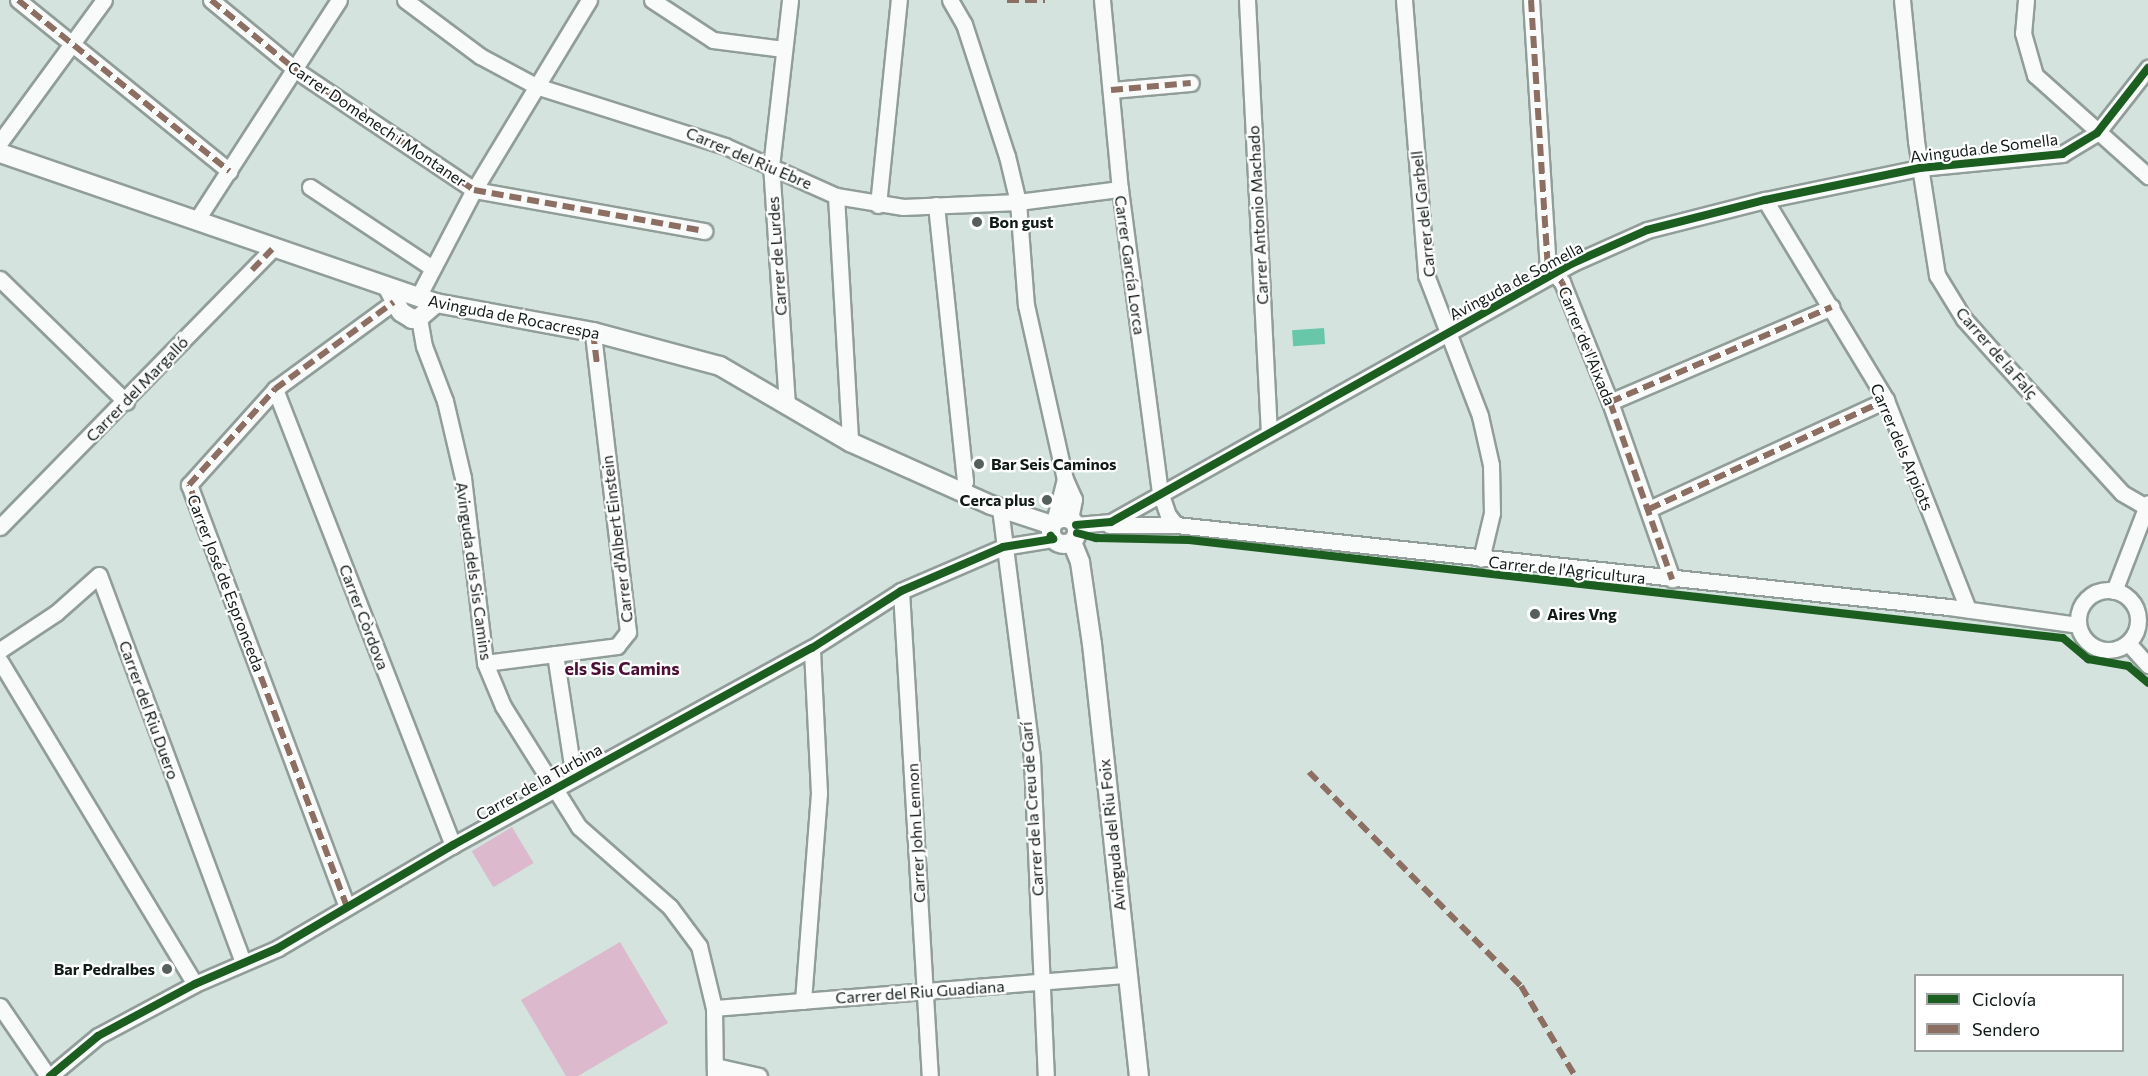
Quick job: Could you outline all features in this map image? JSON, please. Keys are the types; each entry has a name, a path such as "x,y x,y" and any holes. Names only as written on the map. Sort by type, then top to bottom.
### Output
{"street":[{"path":"18,0 229,171"},
{"path":"0,142 104,0"},
{"name":"Carrer Domènech i Montaner","path":"211,0 297,71 474,190 704,231"},
{"path":"196,221 297,71 339,0"},
{"name":"Carrer del Riu Ebre","path":"405,0 480,56 536,86 664,124 836,196 879,204 936,205 1018,202 1120,189"},
{"path":"418,297 431,267 474,190 589,0"},
{"path":"652,0 712,40 783,49"},
{"name":"Carrer de Lurdes","path":"787,405 771,167 790,0"},
{"path":"879,204 899,0"},
{"path":"950,0 964,24 994,109 1018,202 1026,306 1065,478 1074,500 1063,532"},
{"name":"Carrer García Lorca","path":"1102,0 1120,189 1160,492 1168,515 1176,525"},
{"name":"Carrer Antonio Machado","path":"1247,0 1269,431"},
{"name":"Carrer del Garbell","path":"1404,0 1426,275 1446,334 1480,416 1491,465 1492,513 1481,559"},
{"name":"Carrer de l'Aixada","path":"1531,0 1548,267 1555,273 1610,402 1672,579"},
{"name":"Carrer de la Falç","path":"1902,0 1920,168 1937,275 1964,319 2122,493 2147,506 2114,591"},
{"path":"2026,0 2023,33 2035,75 2097,133 2148,176"},
{"name":"Avinguda de Somella","path":"1063,532 1111,522 1160,492 1186,481 1269,431 1555,273 1647,230 1765,200 1920,168 2062,154 2097,133 2148,68"},
{"path":"1111,90 1191,83"},
{"name":"Avinguda de Rocacrespa","path":"0,153 196,221 391,295 418,297 436,303 593,332 720,366 850,442 961,492 1063,532"},
{"path":"310,188 431,267"},
{"path":"836,196 850,442"},
{"name":"Carrer dels Arpiots","path":"1765,200 1833,307 1886,400 1968,609"},
{"path":"936,205 964,481 961,492"},
{"name":"Carrer del Margalló","path":"0,527 126,402 272,249"},
{"path":"0,279 126,402"},
{"path":"391,295 412,319 419,318 436,303"},
{"name":"Carrer José de Espronceda","path":"347,907 189,485 275,389 391,295"},
{"path":"1610,402 1833,307"},
{"name":"Avinguda dels Sis Camins","path":"419,318 424,346 445,401 463,478 485,663 503,706 579,827 670,907 699,946 714,1008 715,1071"},
{"name":"Carrer d'Albert Einstein","path":"485,663 617,646 628,632 593,332"},
{"name":"Carrer Còrdova","path":"275,389 453,845"},
{"path":"1649,509 1886,400"},
{"name":"Carrer de la Creu de Garí","path":"1007,511 1003,548 1032,759 1046,1076"},
{"name":"Carrer de l'Agricultura","path":"1063,532 1112,524 1176,525 1968,609 2078,625"},
{"name":"Carrer de la Turbina","path":"49,1076 98,1036 195,984 278,948 556,787 812,648 902,591 1003,548 1063,532"},
{"name":"Avinguda del Riu Foix","path":"1063,532 1071,575 1082,594 1092,644 1126,975 1139,1076"},
{"name":"Carrer del Riu Duero","path":"0,651 56,613 99,574 243,962"},
{"name":"Carrer John Lennon","path":"902,591 920,870 922,992 930,1076"},
{"path":"2114,591 2128,598 2137,614 2137,627 2128,643 2111,650 2099,649 2080,634 2078,625 2080,608 2096,593 2114,591"},
{"path":"2128,643 2148,665"},
{"path":"803,1001 819,793 812,648"},
{"path":"555,654 574,778"},
{"path":"0,661 195,984"},
{"name":"Carrer del Riu Guadiana","path":"714,1008 1126,975"},
{"path":"0,1006 49,1076"},
{"path":"715,1071 759,1076"}],"shaded area":[{"path":"1324,328 1325,344 1293,346 1292,330"},
{"path":"512,827 534,863 493,887 472,851"},
{"path":"620,942 668,1023 578,1076 566,1076 521,1000"}],"marked path":[{"path":"18,0 229,171"},
{"path":"211,0 297,71 474,190 704,231"},
{"path":"1007,0 1045,0"},
{"path":"1531,0 1548,267 1562,282 1610,402 1672,579"},
{"path":"1111,90 1191,83"},
{"path":"252,270 272,249"},
{"path":"347,907 189,485 275,389 394,302"},
{"path":"1610,402 1832,307"},
{"path":"593,332 597,367"},
{"path":"1649,509 1886,400"},
{"path":"1309,772 1521,986 1575,1076"}],"cycle path":[{"path":"1076,525 1111,522 1573,263 1647,230 1765,200 1920,168 2062,154 2097,133 2148,68"},
{"path":"1077,533 1096,538 1189,540 2063,638 2088,659 2128,666 2148,683"},
{"path":"50,1076 98,1036 195,984 278,948 453,845 812,648 901,591 1003,547 1053,539 1051,536"}],"place":[{"name":"Bon gust","path":"977,222"},
{"name":"Bar Seis Caminos","path":"979,464"},
{"name":"Cerca plus","path":"1047,500"},
{"name":"Aires Vng","path":"1535,614"},
{"name":"Bar Pedralbes","path":"167,969"}],"district":[{"name":"els Sis Camins","path":"622,668"}]}
